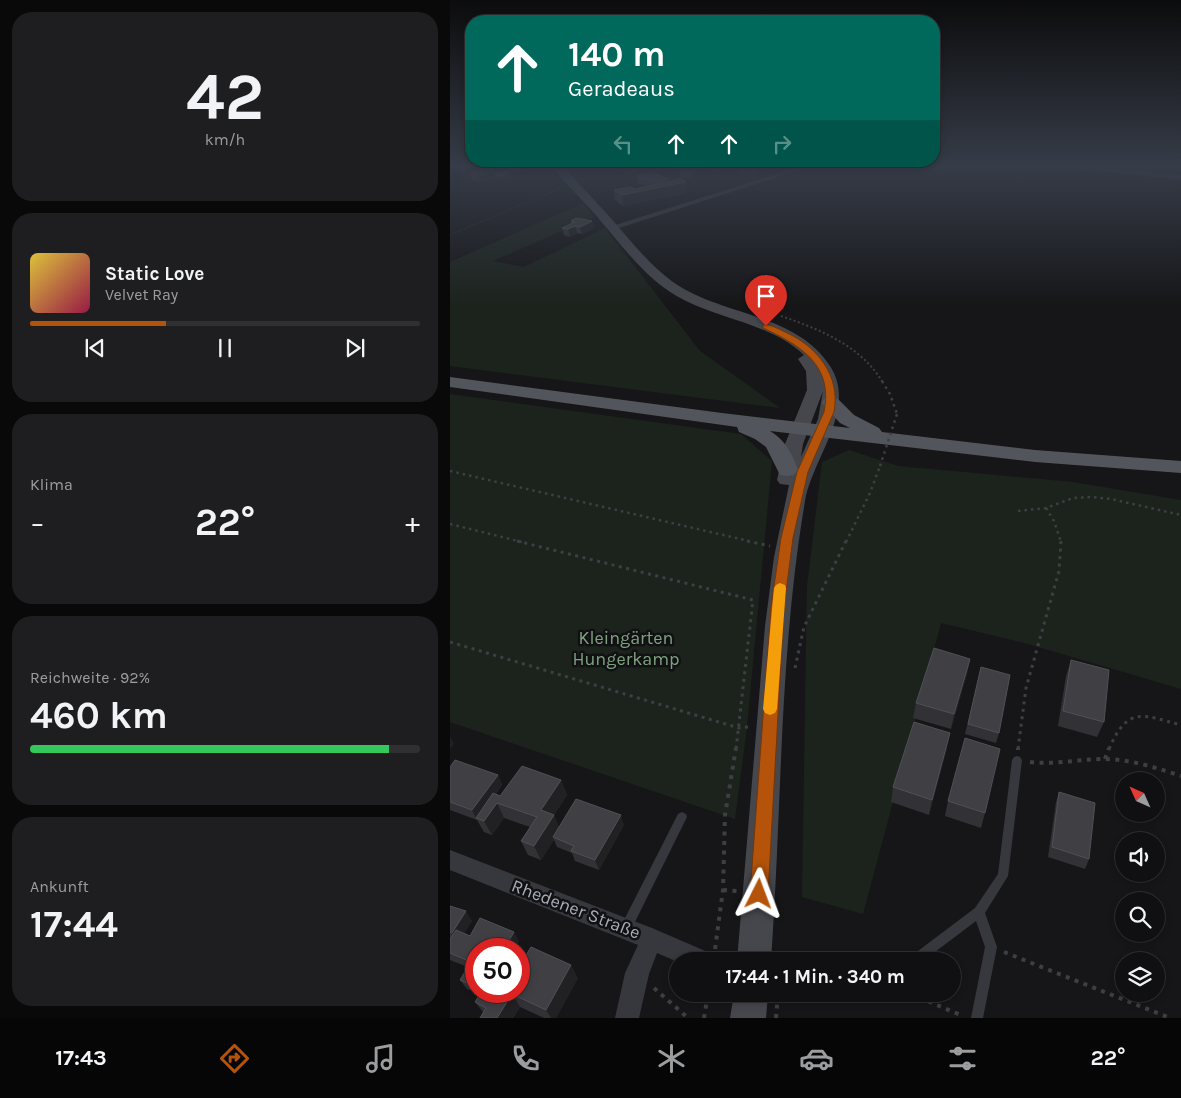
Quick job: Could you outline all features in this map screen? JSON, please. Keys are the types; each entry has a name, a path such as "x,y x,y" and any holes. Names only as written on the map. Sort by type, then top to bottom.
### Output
{"main road":[{"path":"600,213 658,278 694,301 778,331 794,339 812,353 824,370 829,383 831,403 802,472 786,544 778,607 755,952"},
{"path":"754,322 789,341 804,355 814,371 815,390 800,428 788,470 786,544"},
{"path":"450,382 722,419 879,436 1034,456 1181,467"},
{"path":"831,403 847,419 879,436"},
{"path":"722,419 756,431 772,440 782,451 788,470"},
{"path":"748,1018 749,1002"}],"street":[{"path":"613,227 660,213"},
{"name":"Rhedener Straße","path":"450,860 625,929 693,952"},
{"path":"627,1018 637,973 652,938"}],"lane":[{"path":"926,952 978,912 1003,876 1017,760"},
{"path":"625,929 682,817"},
{"path":"977,1018 990,947 978,912"}],"path":[{"path":"450,235 504,213"},
{"path":"804,628 870,493 897,414"},
{"path":"450,471 786,544"},
{"path":"1018,511 1046,508 1073,498 1091,497 1111,499 1181,515"},
{"path":"1046,508 1054,521 1061,542 1059,570 1026,688 1017,760 1034,763 1065,763 1105,758 1163,770 1181,776"},
{"path":"450,524 753,600 739,728 725,815 723,890 709,952"},
{"path":"450,642 739,728 769,727"},
{"path":"1105,758 1110,744 1127,721 1143,715 1181,725"},
{"path":"990,947 1170,1018"},
{"path":"637,973 688,1018"},
{"path":"704,1018 707,1002"},
{"path":"776,1018 777,1002"},
{"path":"931,1002 970,1018"}],"green space":[{"path":"562,213 590,213 594,217 493,261 524,267 605,228 700,351 780,408 450,366 450,262"},
{"name":"Kleingärten Hungerkamp","path":"450,394 741,434 772,461 747,727 735,819 450,722"},
{"path":"849,450 898,466 1073,482 1181,500 1181,689 1028,644 941,623 863,914 802,897 807,586 822,462"}],"building":[{"path":"576,218 592,221 580,227 562,228 575,222 571,221"},
{"path":"934,648 970,659 954,714 916,703"},
{"path":"1071,660 1109,670 1104,722 1063,711"},
{"path":"981,667 1010,675 999,733 968,724"},
{"path":"914,722 950,733 932,800 893,787"},
{"path":"965,738 1000,749 985,813 948,801"},
{"path":"455,760 498,775 472,810 450,802 450,767"},
{"path":"522,766 561,780 541,810 554,815 534,846 521,841 537,817 497,803 484,821 476,818 493,793 500,796"},
{"path":"1059,792 1095,803 1089,859 1052,847"},
{"path":"576,799 621,815 595,860 571,851 574,846 553,837"},
{"path":"450,906 466,911 452,933 450,932"},
{"path":"480,918 514,932 510,938 465,938 465,959 450,953 450,939 456,930 470,936"},
{"path":"531,947 571,965 546,1010 530,1002"},
{"path":"465,972 465,982 460,980"},
{"path":"477,1003 506,1003 497,1018 480,1018 486,1008"}],"slow traffic":[{"path":"770,709 780,588"}],"route":[{"path":"759,894 778,607 787,538 802,472 829,412 831,403 829,383 824,370 812,353 794,339 766,326"}]}
